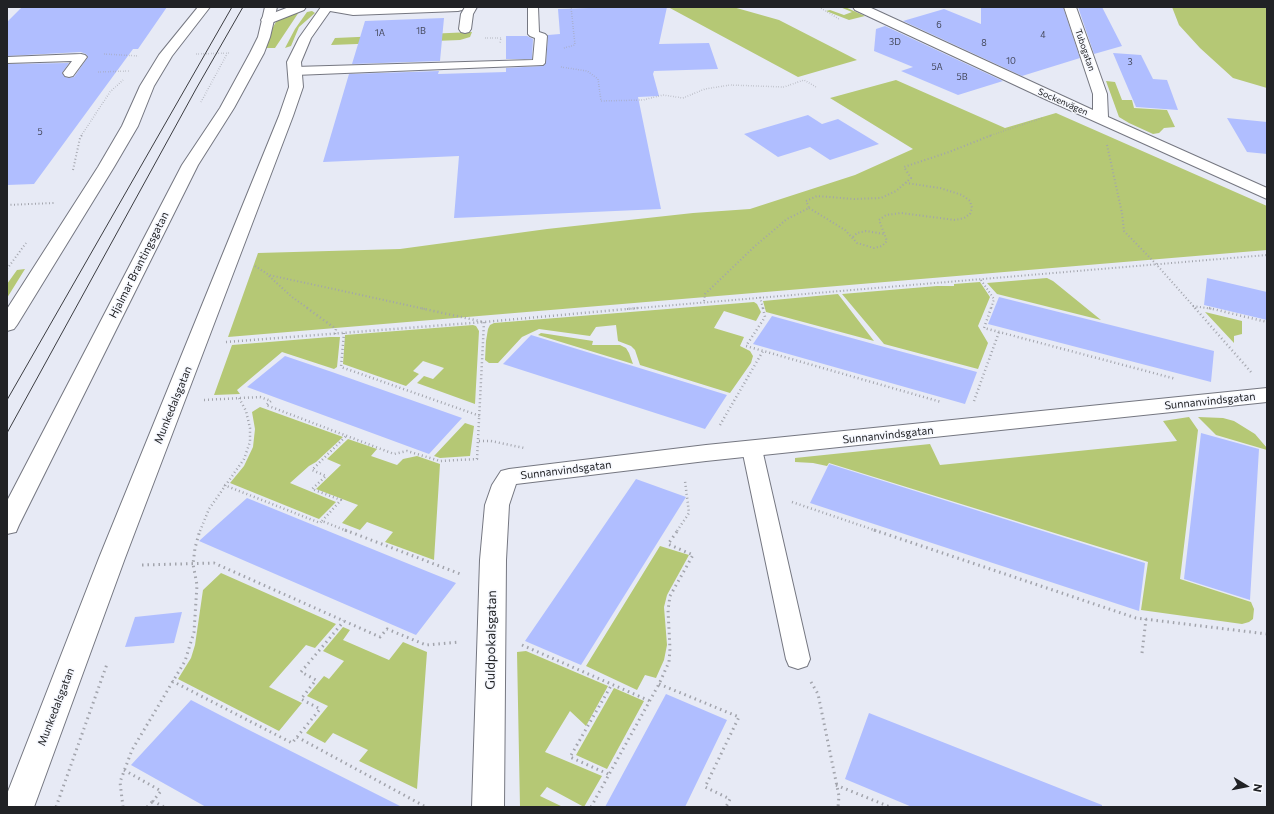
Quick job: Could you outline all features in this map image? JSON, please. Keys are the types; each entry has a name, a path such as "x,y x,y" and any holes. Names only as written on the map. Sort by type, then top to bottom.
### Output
{"street":[{"path":"7,325 110,160 130,126 147,86 166,55 204,7"},
{"path":"269,14 300,7"},
{"path":"328,7 353,11 458,7"},
{"name":"Munkedalsgatan","path":"18,807 112,558 286,116 296,87 294,62 305,38 328,7"},
{"path":"465,29 467,14 471,7"},
{"name":"Sockenvägen","path":"859,7 1050,96 1267,194"},
{"name":"Tubogatan","path":"1070,7 1089,95 1101,119"},
{"name":"Hjalmar Brantingsgatan","path":"7,526 190,165 227,108 257,53 264,37 269,14"},
{"path":"1050,96 1089,95"},
{"name":"Sunnanvindsgatan","path":"509,477 1264,391"},
{"name":"Guldpokalsgatan","path":"488,807 493,560 497,505 504,484 509,477"}],"lane":[{"path":"295,70 539,63 541,36 534,34 533,7"},
{"path":"7,60 81,58 69,74"},
{"path":"752,449 798,659"}],"path":[{"path":"564,54 564,48 575,45 571,7"},
{"path":"201,102 228,53"},
{"path":"98,54 144,56"},
{"path":"539,63 541,68 564,67 587,71 598,79 600,87 600,101 643,100 662,95 683,98 705,89 730,86 784,87 804,80 816,87"},
{"path":"69,74 133,71 110,92 80,138 74,168 71,174"},
{"path":"906,183 940,188 962,195 970,201 972,208 970,214 964,218 955,220 909,213 893,213 886,215 879,220 886,235 887,241 882,246 874,248 857,243 853,237 821,214 809,208 806,201 817,196 854,199 881,198 896,191 911,178 904,167 950,152 986,137 1044,117"},
{"path":"1101,119 1122,213 1124,231 1156,264 1193,306 1264,391"},
{"path":"51,209 57,198"},
{"path":"7,205 54,203"},
{"path":"704,302 705,294 755,246 787,219 809,208"},
{"path":"853,237 857,233 866,231 886,235"},
{"path":"7,269 30,239"},
{"path":"219,342 484,322 760,297 1267,255"},
{"path":"252,265 269,275 484,322"},
{"path":"269,275 272,280 336,329 335,334"},
{"path":"980,279 994,299 984,328 1183,380"},
{"path":"760,297 765,317 746,346 944,403"},
{"path":"1193,306 1205,307 1267,322"},
{"path":"200,400 260,397 271,401 266,405 394,454 407,451 440,461 477,459 484,322"},
{"path":"972,406 1000,332"},
{"path":"344,333 341,367 480,416"},
{"path":"717,431 763,351"},
{"path":"123,807 120,782 132,750 185,661 194,632 197,585 193,564 199,532 209,509 224,485 244,459 250,442 250,428 246,411 238,398"},
{"path":"322,521 341,500 312,489 326,476 312,470 347,435"},
{"path":"591,807 650,701 668,662 668,610 670,596 693,555 668,544 689,513 685,478"},
{"path":"224,485 320,523 322,521 469,577"},
{"path":"761,492 1136,618 1267,634"},
{"path":"142,565 214,563 380,636 386,629 426,645 462,642"},
{"path":"1142,653 1146,619"},
{"path":"172,681 292,743 320,709 301,699 316,680 301,672 344,621"},
{"path":"520,645 650,701"},
{"path":"798,659 818,694 839,796 838,807"},
{"path":"608,774 570,757 612,684"},
{"path":"659,684 739,717 705,787 730,798 726,807"},
{"path":"296,737 426,807"},
{"path":"124,770 161,791 147,807"},
{"path":"836,785 890,807"},
{"path":"153,801 164,807"}],"green space":[{"path":"668,7 733,7 779,20 857,60 798,77"},
{"path":"840,7 845,7 865,16 849,20 826,11 830,10 844,15 852,12"},
{"path":"1172,7 1267,7 1267,88 1233,78 1200,48 1179,25"},
{"path":"312,11 315,13 299,27 291,46 285,48 295,29 307,12"},
{"path":"299,12 275,48 266,48 272,29 278,18"},
{"path":"472,32 470,37 460,40 331,45 335,38"},
{"path":"896,80 1005,128 1056,113 1267,206 1267,250 228,337 258,253 400,249 547,229 693,213 750,209 855,175 913,149 830,98"},
{"path":"1106,81 1115,82 1122,100 1132,100 1134,108 1167,110 1175,127 1164,128 1159,133 1153,134 1119,117"},
{"path":"25,269 7,298 7,284 17,270"},
{"path":"1047,278 1053,281 1101,320 997,294 987,283"},
{"path":"980,282 990,297 978,326 988,343 978,369 884,344 842,294 937,286 954,286 954,284"},
{"path":"838,294 874,341 766,312 763,301"},
{"path":"754,302 757,304 761,312 756,321 724,311 714,328 744,337 740,346 750,351 753,356 751,363 730,393 640,365 635,350 631,346 618,341 616,325 596,327 590,336 539,329 522,337 498,363 489,363 485,360 488,329 490,325 494,323"},
{"path":"1205,312 1242,321 1242,334 1234,336 1234,343"},
{"path":"473,325 476,326 479,331 475,404 417,383 424,376 433,379 444,368 423,361 413,371 419,374 406,386 343,364 345,335"},
{"path":"541,333 593,341 592,345 620,345 626,348 633,364 538,335"},
{"path":"340,337 337,367 334,369 282,352 237,390 240,394 214,395 232,345"},
{"path":"260,407 343,437 290,483 336,502 319,519 230,483 244,466 253,447 255,429 252,412"},
{"path":"1189,417 1198,430 1180,579 1251,602 1254,609 1253,619 1242,624 1141,610 1148,562 829,463 827,466 813,463 795,462 795,458 930,444 940,465 1177,441 1163,421"},
{"path":"1198,417 1223,418 1234,421 1255,434 1267,450 1216,435"},
{"path":"465,423 474,426 470,456 440,458 434,456"},
{"path":"348,439 377,449 371,456 397,465 403,459 417,456 440,464 434,560 385,542 393,532 367,522 360,530 342,523 358,505 316,489 341,465 327,459"},
{"path":"660,546 689,555 667,595 664,607 667,645 664,660 656,678 645,675 637,690 586,666"},
{"path":"221,573 336,624 315,648 306,645 269,687 302,703 279,731 178,679 191,658 195,645 203,590"},
{"path":"343,627 350,630 343,640 389,660 403,642 427,652 417,789 359,761 368,750 333,733 325,743 306,733 328,706 307,696 324,676 329,679 344,661 323,651"},
{"path":"526,651 608,686 586,726 570,711 545,752 602,776 584,807 547,787 540,796 563,807 520,807 517,652"},
{"path":"614,688 644,701 607,769 576,755"}],"building":[{"path":"22,7 167,7 138,49 133,49 34,184 7,185 7,64 69,63 62,73 65,77 69,78 74,77 88,57 86,54 81,52 7,56 7,22"},
{"path":"667,7 659,44 709,43 718,69 654,71 653,74 659,96 638,97 661,209 454,218 459,156 323,162 349,74 439,71 438,74 506,72 506,68 543,66 546,63 548,35 560,34 558,9"},
{"path":"981,7 1063,7 1080,58 1022,76 903,21 944,9 981,24"},
{"path":"1078,7 1102,7 1122,46 1094,54"},
{"path":"444,18 440,61 352,64 365,21"},
{"path":"885,26 1003,81 958,95 901,71 913,67 874,51 876,29"},
{"path":"506,36 527,36 533,39 532,59 506,59"},
{"path":"1113,53 1141,55 1153,79 1167,80 1178,110 1136,107"},
{"path":"808,115 822,124 838,119 879,144 830,160 810,147 778,157 744,134"},
{"path":"1227,118 1267,122 1267,154 1247,152"},
{"path":"1207,278 1267,292 1267,320 1204,305"},
{"path":"999,297 1214,351 1211,382 988,324"},
{"path":"772,316 977,372 965,404 753,344"},
{"path":"531,335 727,395 705,429 503,364"},
{"path":"285,356 462,418 429,454 247,387"},
{"path":"1201,433 1259,449 1250,600 1184,579"},
{"path":"829,464 1145,563 1139,611 810,503"},
{"path":"636,479 686,497 581,665 525,641"},
{"path":"247,498 456,583 416,635 199,541"},
{"path":"182,612 174,643 125,647 135,617"},
{"path":"666,694 727,720 685,807 605,807"},
{"path":"191,700 402,807 206,807 131,765"},
{"path":"869,713 1102,805 1102,807 912,807 845,779"}],"tram line":[{"path":"7,400 232,7"},
{"path":"7,433 196,89 243,7"}]}
